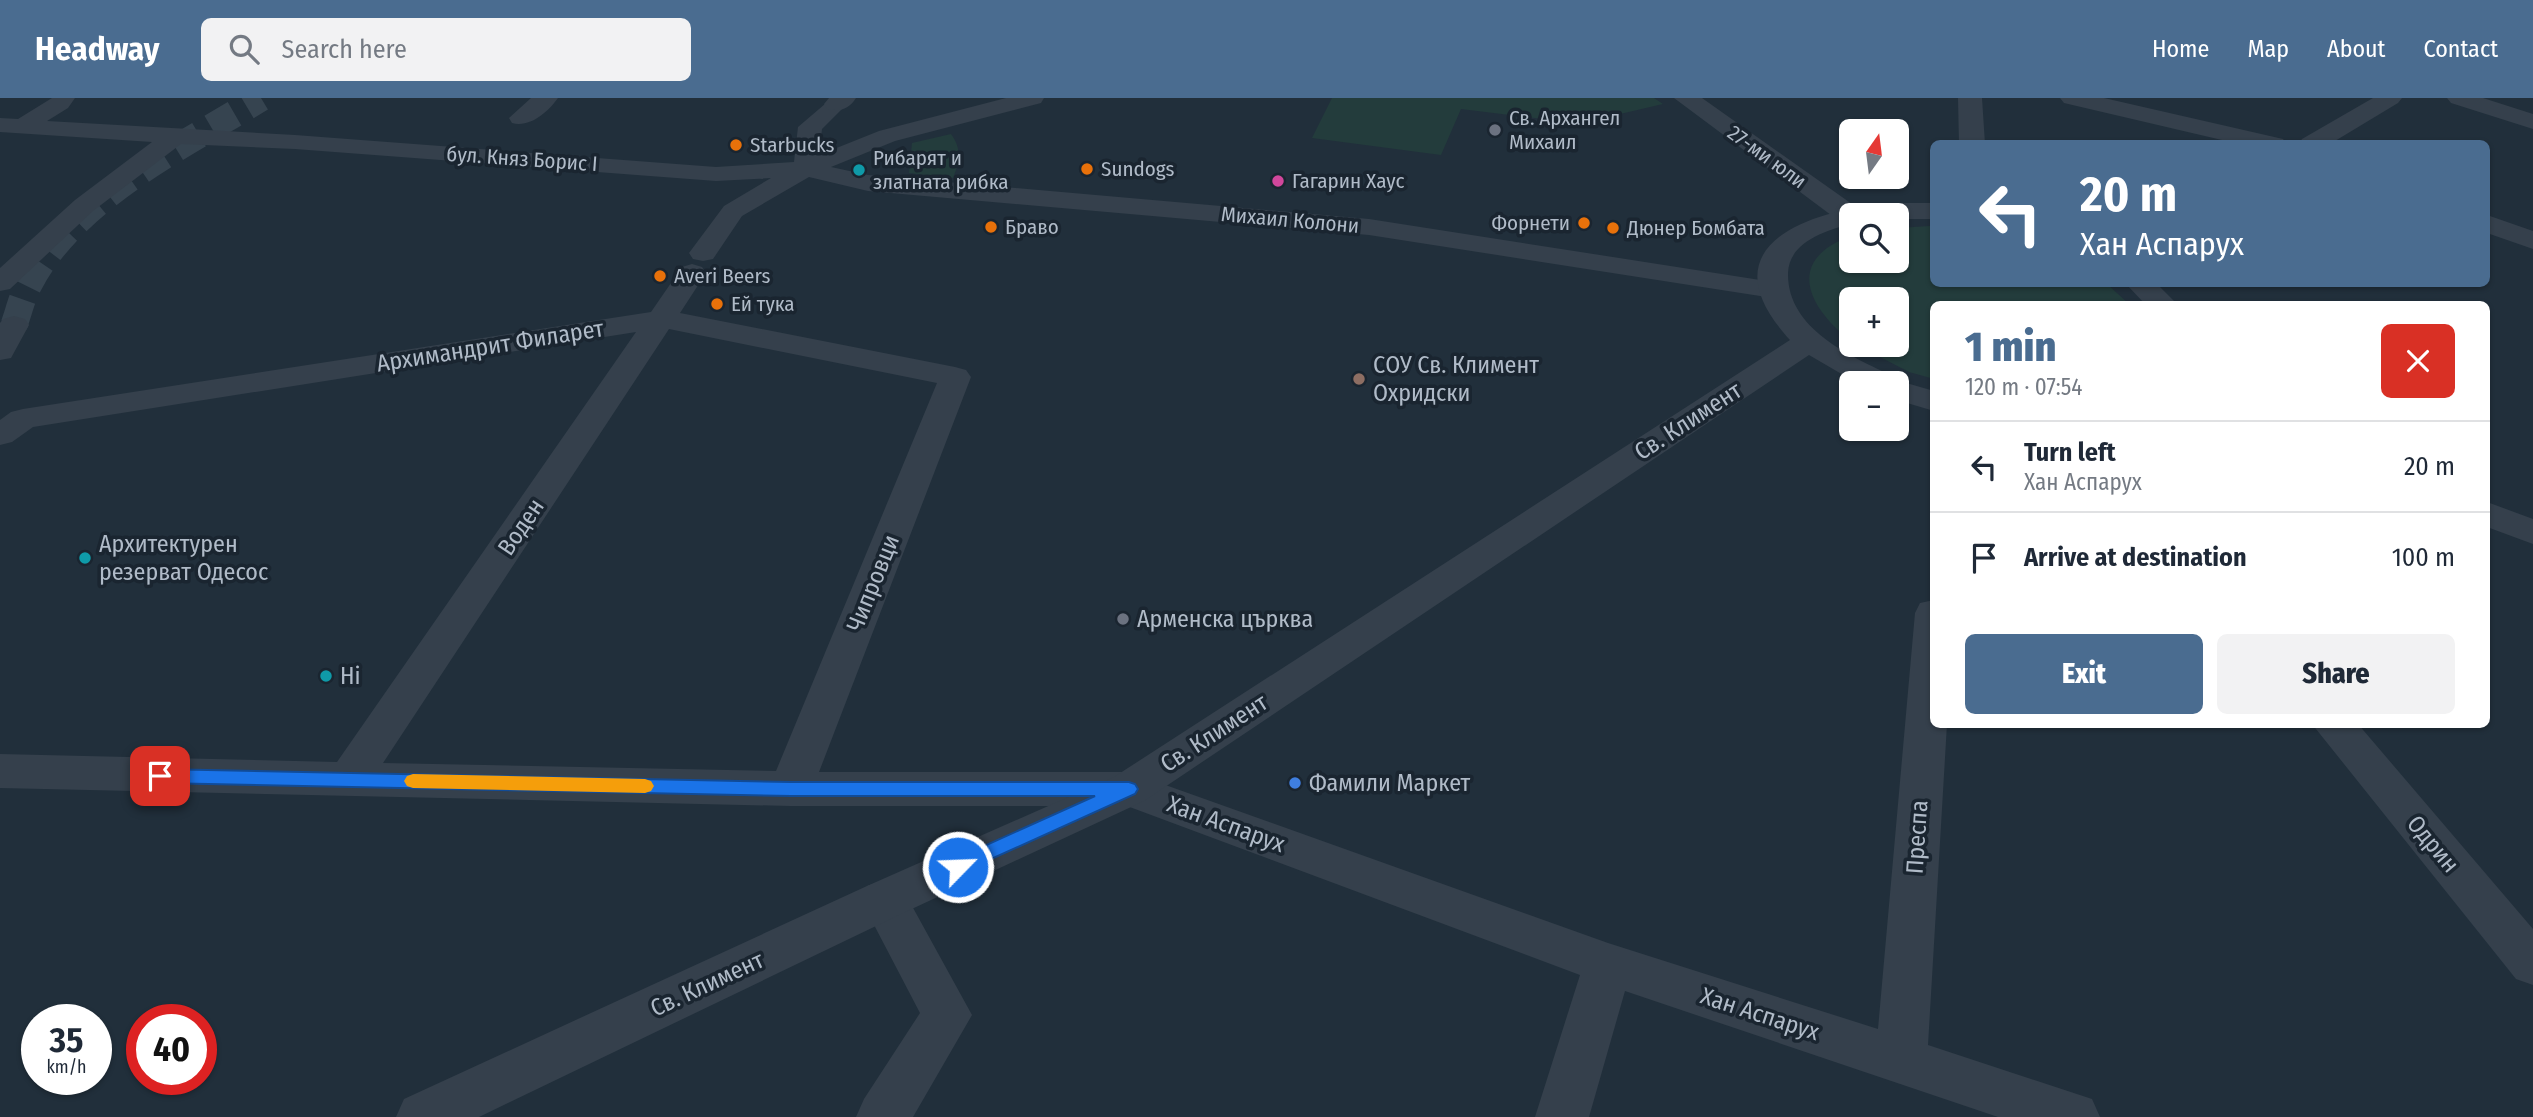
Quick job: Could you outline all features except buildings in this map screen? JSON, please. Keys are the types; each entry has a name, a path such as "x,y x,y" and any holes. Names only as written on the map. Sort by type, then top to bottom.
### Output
{"street":[{"path":"11,126 60,103 64,98"},
{"path":"521,118 546,98"},
{"name":"бул. Княз Борис I","path":"11,126 295,142 716,174 805,169 887,136 1033,98"},
{"name":"27-ми юли","path":"1686,98 1839,208"},
{"path":"1970,98 1972,140"},
{"path":"2072,98 2256,140"},
{"path":"2318,140 2390,98"},
{"path":"2459,98 2533,122"},
{"path":"698,263 733,211 805,169 810,127 840,101"},
{"path":"0,283 43,241 122,172 176,137"},
{"name":"Михаил Колони","path":"805,169 868,183 1368,227 1773,290"},
{"path":"1909,211 1930,211"},
{"path":"1839,218 1819,224 1796,237 1780,252 1772,271 1773,290 1785,315 1810,341 1855,371"},
{"path":"2490,224 2533,242"},
{"name":"Воден","path":"349,779 698,263"},
{"path":"2143,287 2159,301"},
{"name":"Архимандрит Филарет","path":"11,427 662,319 955,377"},
{"name":"Св. Климент","path":"423,1117 884,900 1129,789 1810,341"},
{"name":"Чипровци","path":"791,789 955,377"},
{"path":"1909,394 1930,400"},
{"path":"2490,515 2533,532"},
{"name":"Преспа","path":"1901,1060 1930,667"},
{"name":"Одрин","path":"2336,728 2533,964"},
{"name":"Хан Аспарух","path":"0,771 791,789 1129,789 1608,964 2073,1117"},
{"path":"883,1117 947,1015 884,900"},
{"path":"1562,1117 1608,964"}],"green space":[{"path":"1332,98 1654,98 1663,104 1590,121 1543,119 1461,109 1441,155 1312,138"},
{"path":"951,134 959,155 953,178 909,173 912,143"},
{"path":"1930,226 1930,287 2110,287 2126,301 1930,301 1930,378 1909,372 1880,357 1909,357 1909,287 1839,287 1839,331 1823,314 1814,300 1810,271 1817,258 1839,242 1839,273 1909,273 1909,227"}],"tunnel":[{"path":"14,325 29,284 48,254 101,200 164,156 261,98"}],"slow traffic":[{"path":"413,781 645,786"}],"place":[{"name":"Св. Архангел Михаил","path":"1495,130"},
{"name":"Starbucks","path":"736,145"},
{"name":"Sundogs","path":"1087,169"},
{"name":"Рибарят и златната рибка","path":"859,170"},
{"name":"Гагарин Хаус","path":"1278,181"},
{"name":"Форнети","path":"1584,223"},
{"name":"Браво","path":"991,227"},
{"name":"Дюнер Бомбата","path":"1613,228"},
{"name":"Averi Beers","path":"660,276"},
{"name":"Ей тука","path":"717,304"},
{"name":"CОУ Св. Климент Охридски","path":"1359,379"},
{"name":"Архитектурен резерват Одесос","path":"85,558"},
{"name":"Арменска църква","path":"1123,619"},
{"name":"Hi","path":"326,676"},
{"name":"Фамили Маркет","path":"1295,783"}],"route":[{"path":"160,776 791,789 1129,789 958,867"}]}
